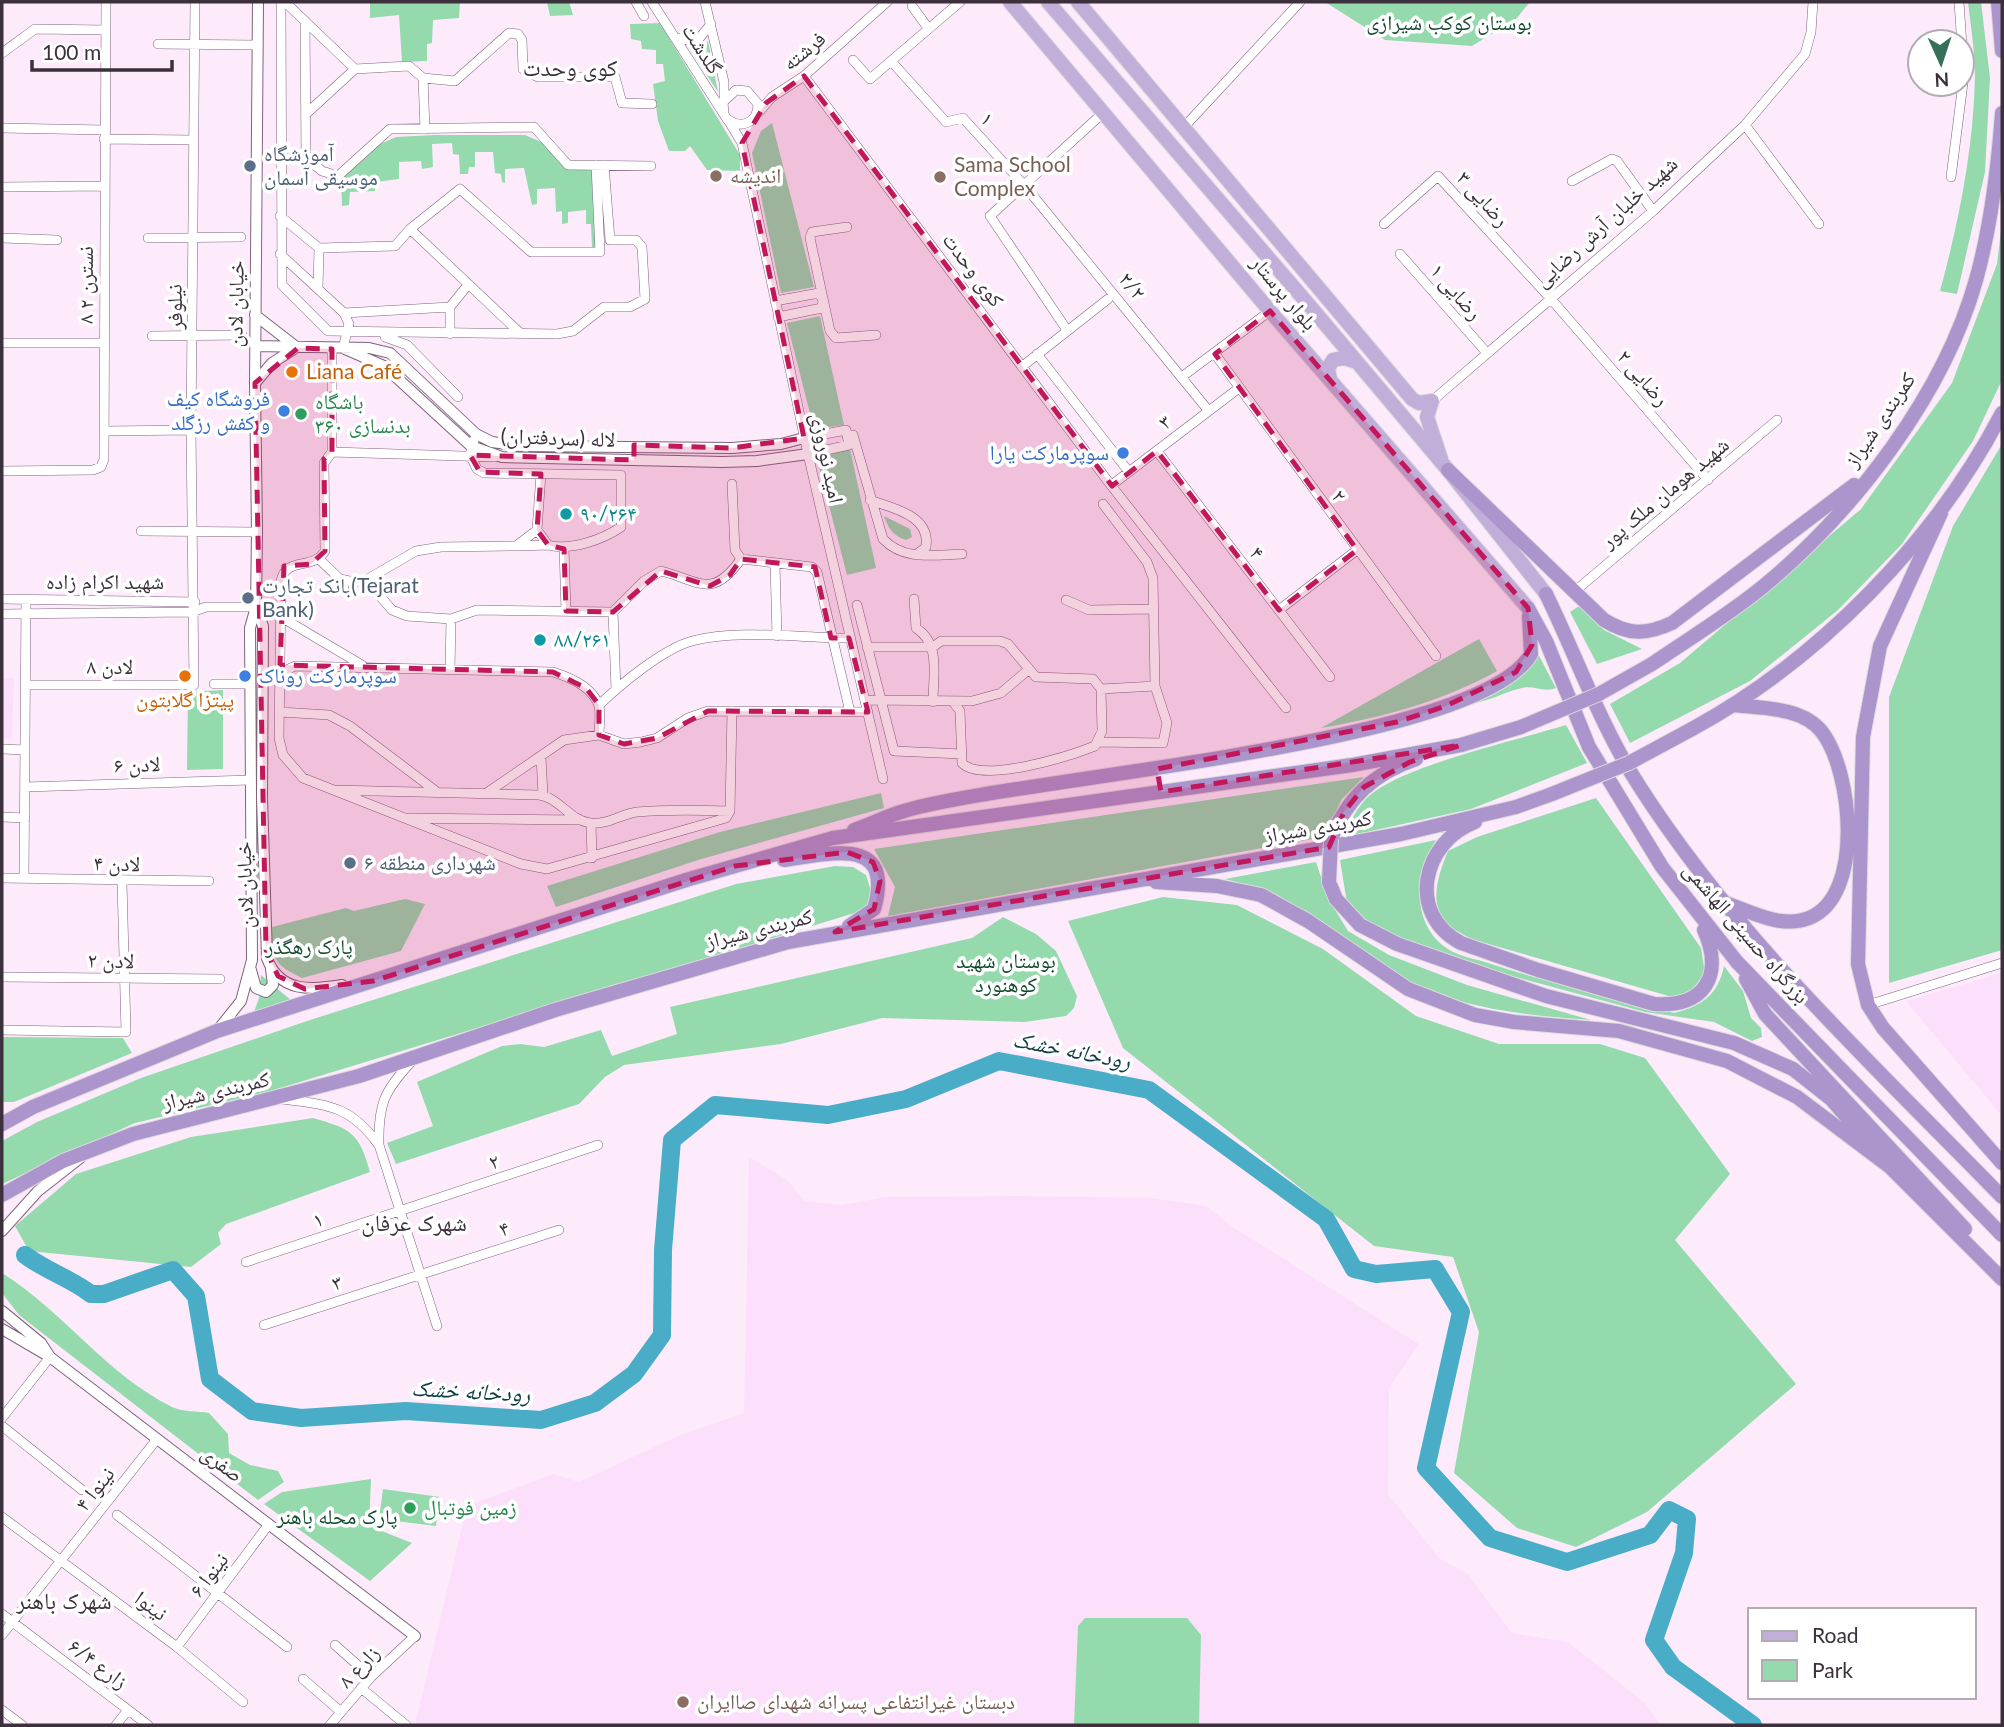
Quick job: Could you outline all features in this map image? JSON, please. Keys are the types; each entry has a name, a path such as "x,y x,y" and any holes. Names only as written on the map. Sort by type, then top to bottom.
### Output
{"highway":[{"path":"1998,2 2002,51"},
{"name":"کمربندی شیراز","path":"1461,745 1521,727 1590,698 1652,664 1764,585 1815,539 1877,467 1925,394 1945,357 1976,281 1994,188 2002,113"},
{"path":"2002,412 1985,446 1941,513 1880,646 1870,688 1863,737 1858,964 1868,1005 1883,1028 2002,1163"},
{"path":"1445,467 1574,592 1615,627 1638,633 1661,629 1705,599 1877,467"},
{"path":"1733,705 1796,658 1853,610 1941,513"},
{"name":"بزرگراه حسینی الهاشمی","path":"1546,594 1606,729 1637,784 1703,878 1810,1004 2002,1197"},
{"path":"2,1124 33,1107 216,1031 735,866 834,838 905,811 1150,771 1397,722 1446,706 1499,683 1525,665 1532,645 1528,608"},
{"name":"بزرگراه حسینی الهاشمی","path":"1528,608 1546,641 1590,747 1646,844 1694,909 1737,962 2002,1235"},
{"path":"1724,902 1773,920 1809,919 1825,907 1840,886 1848,840 1846,799 1839,765 1822,731 1787,710 1733,705"},
{"name":"کمربندی شیراز","path":"2,1195 63,1161 185,1119 276,1099 738,955 835,932 1339,846 1516,807 1629,763 1733,705"},
{"path":"834,838 1255,780 1461,745"},
{"path":"1461,745 1410,762 1376,778 1349,804 1331,839 1329,881 1336,899 1360,925 1397,944 1546,996 1734,1042 1793,1069 1831,1099 1890,1167 2002,1279"},
{"path":"1516,807 1467,825 1447,840 1430,863 1426,888 1427,903 1432,916 1450,937 1538,970 1654,1004 1671,1005 1688,1001 1702,991 1713,964 1711,948 1694,909"},
{"path":"735,866 847,852 860,854 873,862 880,881 874,909 862,920 835,932"},
{"path":"1130,881 1217,886 1261,895 1308,921 1408,989 1475,1015 1514,1022 1619,1031 1727,1061 1797,1097 1890,1167"},
{"path":"1737,962 1765,1014 2002,1272"}],"main road":[{"name":"بلوار پرستار","path":"1010,2 1270,310 1528,608"},
{"name":"بلوار پرستار","path":"1048,2 1445,467 1546,594"},
{"path":"1079,2 1412,399 1419,403 1432,401 1427,417 1445,467"},
{"path":"1202,146 1199,179 1229,181"},
{"path":"1310,356 1329,351 1332,334"},
{"path":"1330,380 1328,368 1333,360 1344,358 1354,361"}],"street":[{"name":"۸ نسترن ۲","path":"2,471 93,470 101,467 106,431 106,2"},
{"name":"نیلوفر","path":"194,685 191,238 195,2"},
{"name":"خیابان لادن","path":"216,1031 241,1000 251,970 250,628 256,607 257,532 254,383 258,2"},
{"path":"283,2 355,69"},
{"path":"283,2 280,216 282,285 328,331 379,334 573,331 604,307 630,307 645,299 642,247 629,239 610,240 600,165"},
{"path":"636,2 644,16"},
{"name":"گلدشت","path":"652,2 742,143"},
{"path":"705,2 722,74 726,117 738,125 755,117 758,104 753,95"},
{"name":"فرشته","path":"742,143 744,132 772,97 804,76 887,2"},
{"path":"853,60 868,79 960,2"},
{"path":"1185,126 1300,2"},
{"name":"شهید خلبان آرش رضایی","path":"1432,401 1653,211 1745,125 1805,54 1811,32 1813,2"},
{"path":"1951,177 1964,75 1963,27 1959,2"},
{"path":"912,6 928,28"},
{"path":"305,21 306,158"},
{"path":"675,38 697,41 710,24"},
{"path":"2,53 35,29 106,30"},
{"path":"306,114 355,69 410,66 424,78 455,81 509,33 518,34 522,40 523,69 529,74 538,77 615,77 622,103 652,104"},
{"path":"158,44 257,45"},
{"name":"۱","path":"891,61 946,122 963,118 1026,186"},
{"path":"722,74 742,90 753,95 772,97"},
{"name":"کوی وحدت","path":"804,76 1286,708"},
{"path":"424,78 425,129"},
{"path":"723,102 731,93 742,90"},
{"path":"1067,330 990,216 1026,186 1102,113"},
{"path":"1745,125 1819,224"},
{"path":"281,158 306,158 322,171 338,176 390,129 534,127 568,165 651,166"},
{"path":"2,128 104,134 148,140 193,140"},
{"name":"امید نوروزی","path":"742,143 804,438 883,779"},
{"path":"1572,181 1612,159 1617,161 1653,211"},
{"path":"280,216 319,247 395,246 410,229 460,189 531,252 600,252 600,165"},
{"name":"رضایی ۳","path":"1384,224 1438,176 1551,299"},
{"path":"2,187 104,186"},
{"name":"۲/۲","path":"1026,186 1208,410"},
{"path":"846,227 810,234 833,337 876,335"},
{"path":"410,229 467,286 519,332"},
{"path":"148,238 241,237"},
{"path":"2,238 57,240"},
{"path":"318,289 319,247"},
{"path":"280,254 344,313 349,332"},
{"name":"رضایی ۱","path":"1400,254 1487,354"},
{"path":"450,334 450,307 467,286"},
{"path":"775,301 818,293 823,300 822,308 778,317"},
{"path":"1024,365 1108,299"},
{"name":"رضایی ۲","path":"1551,299 1708,480"},
{"path":"344,313 450,307"},
{"path":"1183,376 1270,310"},
{"path":"254,383 272,363 298,348 255,315"},
{"path":"349,332 337,348 333,452 324,463 325,551 320,560 289,566 283,572 280,673 283,755 303,778 327,790 521,864 547,869 592,859 726,818 730,811 732,711"},
{"path":"379,334 407,345 458,397"},
{"path":"152,336 242,335"},
{"path":"2,343 104,343"},
{"name":"لاله (سردفتران)","path":"255,346 369,348 390,353 460,422 492,442 521,446 732,448 781,444 804,438"},
{"name":"لاله (سردفتران)","path":"337,348 384,366 470,451 502,457 634,460 757,461 808,454"},
{"path":"1037,354 1129,472"},
{"name":"۲","path":"1215,354 1436,656"},
{"path":"437,397 449,385"},
{"name":"۳","path":"1113,484 1239,388"},
{"name":"شهید هومان ملک پور","path":"1574,592 1777,420"},
{"path":"106,431 191,430"},
{"path":"804,438 846,430 848,436 849,445 808,454"},
{"path":"320,560 340,579 366,580 416,551 441,547 548,545 564,548 612,533 621,527 621,475 481,472 470,451 476,434"},
{"path":"848,436 853,435 883,539 892,549 915,555 962,554"},
{"path":"634,445 634,460"},
{"path":"333,452 470,451"},
{"name":"۴","path":"1157,451 1330,677"},
{"path":"541,474 537,530 548,545"},
{"path":"732,484 735,550 741,559 812,567 817,572 850,712"},
{"path":"870,500 897,509 922,526 926,534 926,547 915,555"},
{"path":"953,702 960,711 962,764 968,769 995,772 1082,751 1099,742 1163,743 1167,723 1154,686 1153,578 1147,562 1103,504"},
{"path":"516,546 537,530"},
{"path":"141,531 257,532"},
{"path":"564,548 566,611"},
{"path":"1279,610 1357,550"},
{"path":"366,580 381,599 400,613 451,619 477,610 613,612 644,581 661,571 694,584 710,586 730,575 741,559"},
{"path":"775,564 777,636"},
{"name":"شهید اکرام زاده","path":"2,599 192,600 206,607"},
{"path":"914,599 916,628 927,635 933,647 933,702"},
{"path":"24,879 26,600"},
{"path":"1066,600 1089,610 1153,609"},
{"path":"858,606 894,751 962,754"},
{"name":"شهید اکرام زاده","path":"2,614 192,612 206,607 256,607"},
{"name":"خیابان لادن","path":"256,607 263,626 264,891 266,950 270,967"},
{"path":"613,612 616,689"},
{"path":"281,617 366,668"},
{"path":"450,670 451,619"},
{"path":"599,705 616,689 680,645 694,640 777,636 849,638"},
{"path":"867,647 933,647 942,641 1000,641 1008,644 1036,677 1093,679 1101,689 1102,731 1099,742"},
{"path":"280,673 295,666 552,672 569,677 586,688 599,705 599,735"},
{"path":"865,700 972,701 1001,693 1028,670"},
{"path":"214,684 250,684"},
{"name":"۸ لادن","path":"26,685 194,685"},
{"path":"1101,689 1154,686"},
{"path":"486,793 564,740 599,735 624,744 640,742 657,738 698,714 732,711 868,712"},
{"path":"280,712 329,715 350,726 438,792"},
{"path":"2,749 25,750"},
{"path":"541,757 543,795"},
{"name":"۶ لادن","path":"25,787 250,780"},
{"path":"327,790 543,795 553,797 580,820"},
{"path":"398,818 580,820 601,823 632,813 657,810 730,811"},
{"path":"2,817 25,818"},
{"path":"590,822 592,859"},
{"name":"۴ لادن","path":"2,878 122,882 209,881"},
{"path":"2,1030 126,1032 122,882"},
{"path":"1868,1005 2002,963"},
{"path":"251,970 256,988 266,992 273,985 270,967"},
{"path":"270,967 286,983 305,989 373,981"},
{"name":"۲ لادن","path":"2,977 220,979"},
{"path":"416,1057 383,1098 378,1116 379,1145 437,1326"},
{"path":"276,1099 325,1105 344,1111 364,1124 379,1145"},
{"name":"۲","path":"400,1211 598,1145"},
{"path":"2,1231 38,1191 94,1149"},
{"name":"۱","path":"246,1262 400,1211"},
{"name":"۴","path":"421,1275 559,1230"},
{"name":"۳","path":"264,1325 421,1275"},
{"path":"2,1311 41,1343 50,1357 2,1418"},
{"name":"صفری","path":"2,1329 50,1357 415,1636"},
{"path":"2,1426 82,1490"},
{"name":"۴ نینوا","path":"2,1635 157,1439"},
{"path":"117,1516 287,1647"},
{"name":"نینوا","path":"2,1517 177,1647 243,1702"},
{"name":"۶ نینوا","path":"177,1647 269,1524"},
{"name":"۶/۴ زارع","path":"2,1614 148,1725"},
{"name":"۸ زارع","path":"330,1725 371,1677 415,1636"},
{"path":"335,1645 371,1677"},
{"path":"303,1679 341,1712"},
{"path":"361,1688 406,1725"},
{"path":"2,1710 22,1725"},
{"path":"116,1725 128,1710"}],"highlighted area":[{"path":"804,76 1112,486 1157,451 1279,610 1357,550 1215,354 1270,311 1528,608 1532,645 1516,672 1446,706 1397,722 1157,769 1161,792 1461,745 1410,762 1364,787 1344,812 1329,847 835,932 874,909 880,881 873,862 847,852 735,866 373,981 305,989 278,976 266,950 255,383 298,348 332,349 332,452 324,459 325,551 311,564 284,566 280,665 553,672 586,688 599,705 599,735 624,744 657,738 708,711 868,712 849,638 831,638 815,567 741,559 730,575 710,586 661,571 613,612 566,611 564,549 548,545 537,530 541,474 480,472 470,455 634,460 634,445 732,448 804,438 742,143 766,103"}],"shaded area":[{"path":"2,678 14,678 12,739 2,739"},
{"path":"2002,973 2002,1116 1906,1001"},
{"path":"749,1157 788,1181 805,1201 841,1205 886,1197 1021,1196 1152,1198 1206,1206 1236,1229 1419,1344 1389,1388 1388,1494 1440,1559 1467,1573 1512,1633 1568,1642 1645,1703 1661,1725 415,1725 467,1506 553,1474 579,1482 680,1435 744,1413"}],"green space":[{"path":"370,2 460,2 459,18 433,20 432,43 427,44 427,61 402,62 399,15 370,18"},
{"path":"547,2 569,2 573,15 550,16"},
{"name":"بوستان کوکب شیرازی","path":"1325,2 1530,2 1516,19 1472,46 1385,40"},
{"path":"1968,2 1981,2 1990,78 1985,172 1957,294 1940,291 1959,212 1976,98 1976,28 1971,28"},
{"path":"660,23 740,155 740,171 707,170 690,146 685,151 669,151 658,121 653,84 665,81 663,64 656,64 656,50 642,49 641,41 631,39 630,24"},
{"path":"708,41 718,92 689,48 704,47"},
{"path":"772,123 814,287 781,293 752,153 761,131"},
{"path":"525,135 541,142 566,168 594,168 597,247 592,248 591,224 586,224 586,210 568,212 568,223 562,224 562,211 556,212 555,188 537,189 537,204 532,205 524,168 505,169 505,183 502,182 501,174 495,173 493,152 475,152 475,167 469,167 468,174 460,174 459,155 453,154 452,143 432,144 433,167 422,169 421,161 399,162 399,179 375,182 375,191 350,192 349,205 342,206 341,178 378,145 396,137"},
{"path":"2002,223 2002,380 1973,441 1902,544 1838,610 1750,681 1630,743 1610,704 1680,663 1861,509 1952,383 1997,264"},
{"path":"820,316 844,425 814,429 787,323"},
{"path":"2002,444 2002,950 1889,983 1889,697 1953,526"},
{"path":"850,449 876,568 847,575 816,455"},
{"path":"884,516 910,529 912,537 906,540 894,534"},
{"path":"1579,606 1604,630 1642,649 1597,664 1570,612"},
{"path":"1479,639 1497,671 1412,707 1321,728"},
{"path":"1537,652 1556,688 1522,688 1471,704 1518,678 1532,663"},
{"path":"223,690 223,769 187,770 188,692"},
{"path":"1566,725 1587,763 1471,809 1344,837 1361,805 1386,785 1434,764"},
{"path":"1364,777 1342,799 1323,837 888,916 895,887 874,849"},
{"path":"881,793 884,808 698,860 556,907 547,886 720,832"},
{"path":"1596,798 1701,948 1705,973 1691,991 1672,997 1471,939 1448,925 1441,915 1437,906 1437,887 1448,851 1477,837"},
{"path":"1436,840 1424,867 1420,898 1427,926 1448,949 1534,977 1674,1013 1693,1007 1707,998 1718,985 1724,966 1743,991 1751,1018 1761,1028 1762,1037 1752,1041 1714,1022 1645,1012 1460,962 1386,933 1361,918 1347,903 1340,860"},
{"path":"1316,862 1328,898 1348,931 1389,955 1467,985 1591,1020 1493,1009 1446,997 1394,974 1307,913 1259,890 1225,879"},
{"path":"835,866 853,867 866,875 871,891 868,904 858,912 267,1092 135,1123 2,1184 2,1141 37,1122 141,1078 307,1021 736,884"},
{"path":"1163,897 1237,905 1323,949 1416,1016 1499,1044 1600,1044 1645,1058 1730,1174 1675,1240 1796,1384 1647,1512 1576,1547 1517,1528 1454,1473 1479,1332 1453,1257 1374,1246 1123,1048 1068,921"},
{"name":"پارک رهگذر","path":"405,899 425,904 401,951 302,978 285,969 276,959 272,927 346,908 354,911"},
{"name":"بوستان شهید کوهنورد","path":"1003,917 1036,934 1056,951 1077,996 1074,1008 1066,1016 1025,1022 882,1018 781,1044 624,1065 605,1077 579,1104 396,1164 387,1143 433,1126 417,1082 502,1046 520,1044 544,1047 601,1030 612,1056 677,1034 670,1007 972,938"},
{"path":"261,975 292,1001 254,1012 259,998"},
{"path":"2,1037 123,1038 132,1053 14,1102 2,1102"},
{"path":"313,1118 336,1125 352,1134 362,1148 370,1172 226,1224 218,1233 221,1244 191,1267 29,1251 15,1226 76,1174 191,1137"},
{"path":"2,1273 45,1306 126,1378 148,1393 176,1409 209,1413 228,1434 229,1453 250,1465 278,1471 284,1482 258,1500 19,1315 2,1293"},
{"name":"پارک محله باهنر","path":"371,1479 369,1526 412,1543 370,1581 264,1504 282,1492"},
{"name":"زمین فوتبال","path":"383,1489 440,1497 436,1526 379,1519"},
{"path":"1085,1618 1187,1618 1201,1635 1199,1725 1074,1725 1078,1626"}],"waterway":[{"name":"رودخانه خشک","path":"25,1255 91,1294 104,1294 173,1270 196,1296 210,1379 252,1411 301,1418 406,1411 541,1420 595,1403 634,1374 662,1335 663,1250 672,1140 715,1105 828,1115 906,1099 999,1061 1149,1090 1326,1219 1354,1269 1376,1274 1435,1269 1461,1312 1426,1468 1490,1538 1567,1562 1650,1535 1669,1510 1687,1519 1684,1553 1654,1640 1673,1667 1753,1725"}],"place":[{"name":"آموزشگاه موسیقی آسمان","path":"250,166"},
{"name":"اندیشه","path":"716,176"},
{"name":"Sama School Complex","path":"940,177"},
{"name":"Liana Café","path":"292,372"},
{"name":"فروشگاه کیف و کفش رزگلد","path":"284,411"},
{"name":"باشگاه بدنسازی ۳۶۰","path":"301,414"},
{"name":"سوپرمارکت یارا","path":"1123,453"},
{"name":"۹۰/۲۶۴","path":"566,514"},
{"name":"بانک تجارت(Tejarat Bank)","path":"248,598"},
{"name":"۸۸/۲۶۱","path":"540,640"},
{"name":"پیتزا گلابتون","path":"185,676"},
{"name":"سوپرمارکت روناک","path":"245,676"},
{"name":"شهرداری منطقه ۶","path":"350,863"},
{"name":"زمین فوتبال","path":"410,1508"},
{"name":"دبستان غیرانتفاعی پسرانه شهدای صاایران","path":"683,1702"}],"district":[{"name":"کوی وحدت","path":"570,68"},
{"name":"شهرک عرفان","path":"414,1223"},
{"name":"شهرک باهنر","path":"64,1601"}]}
